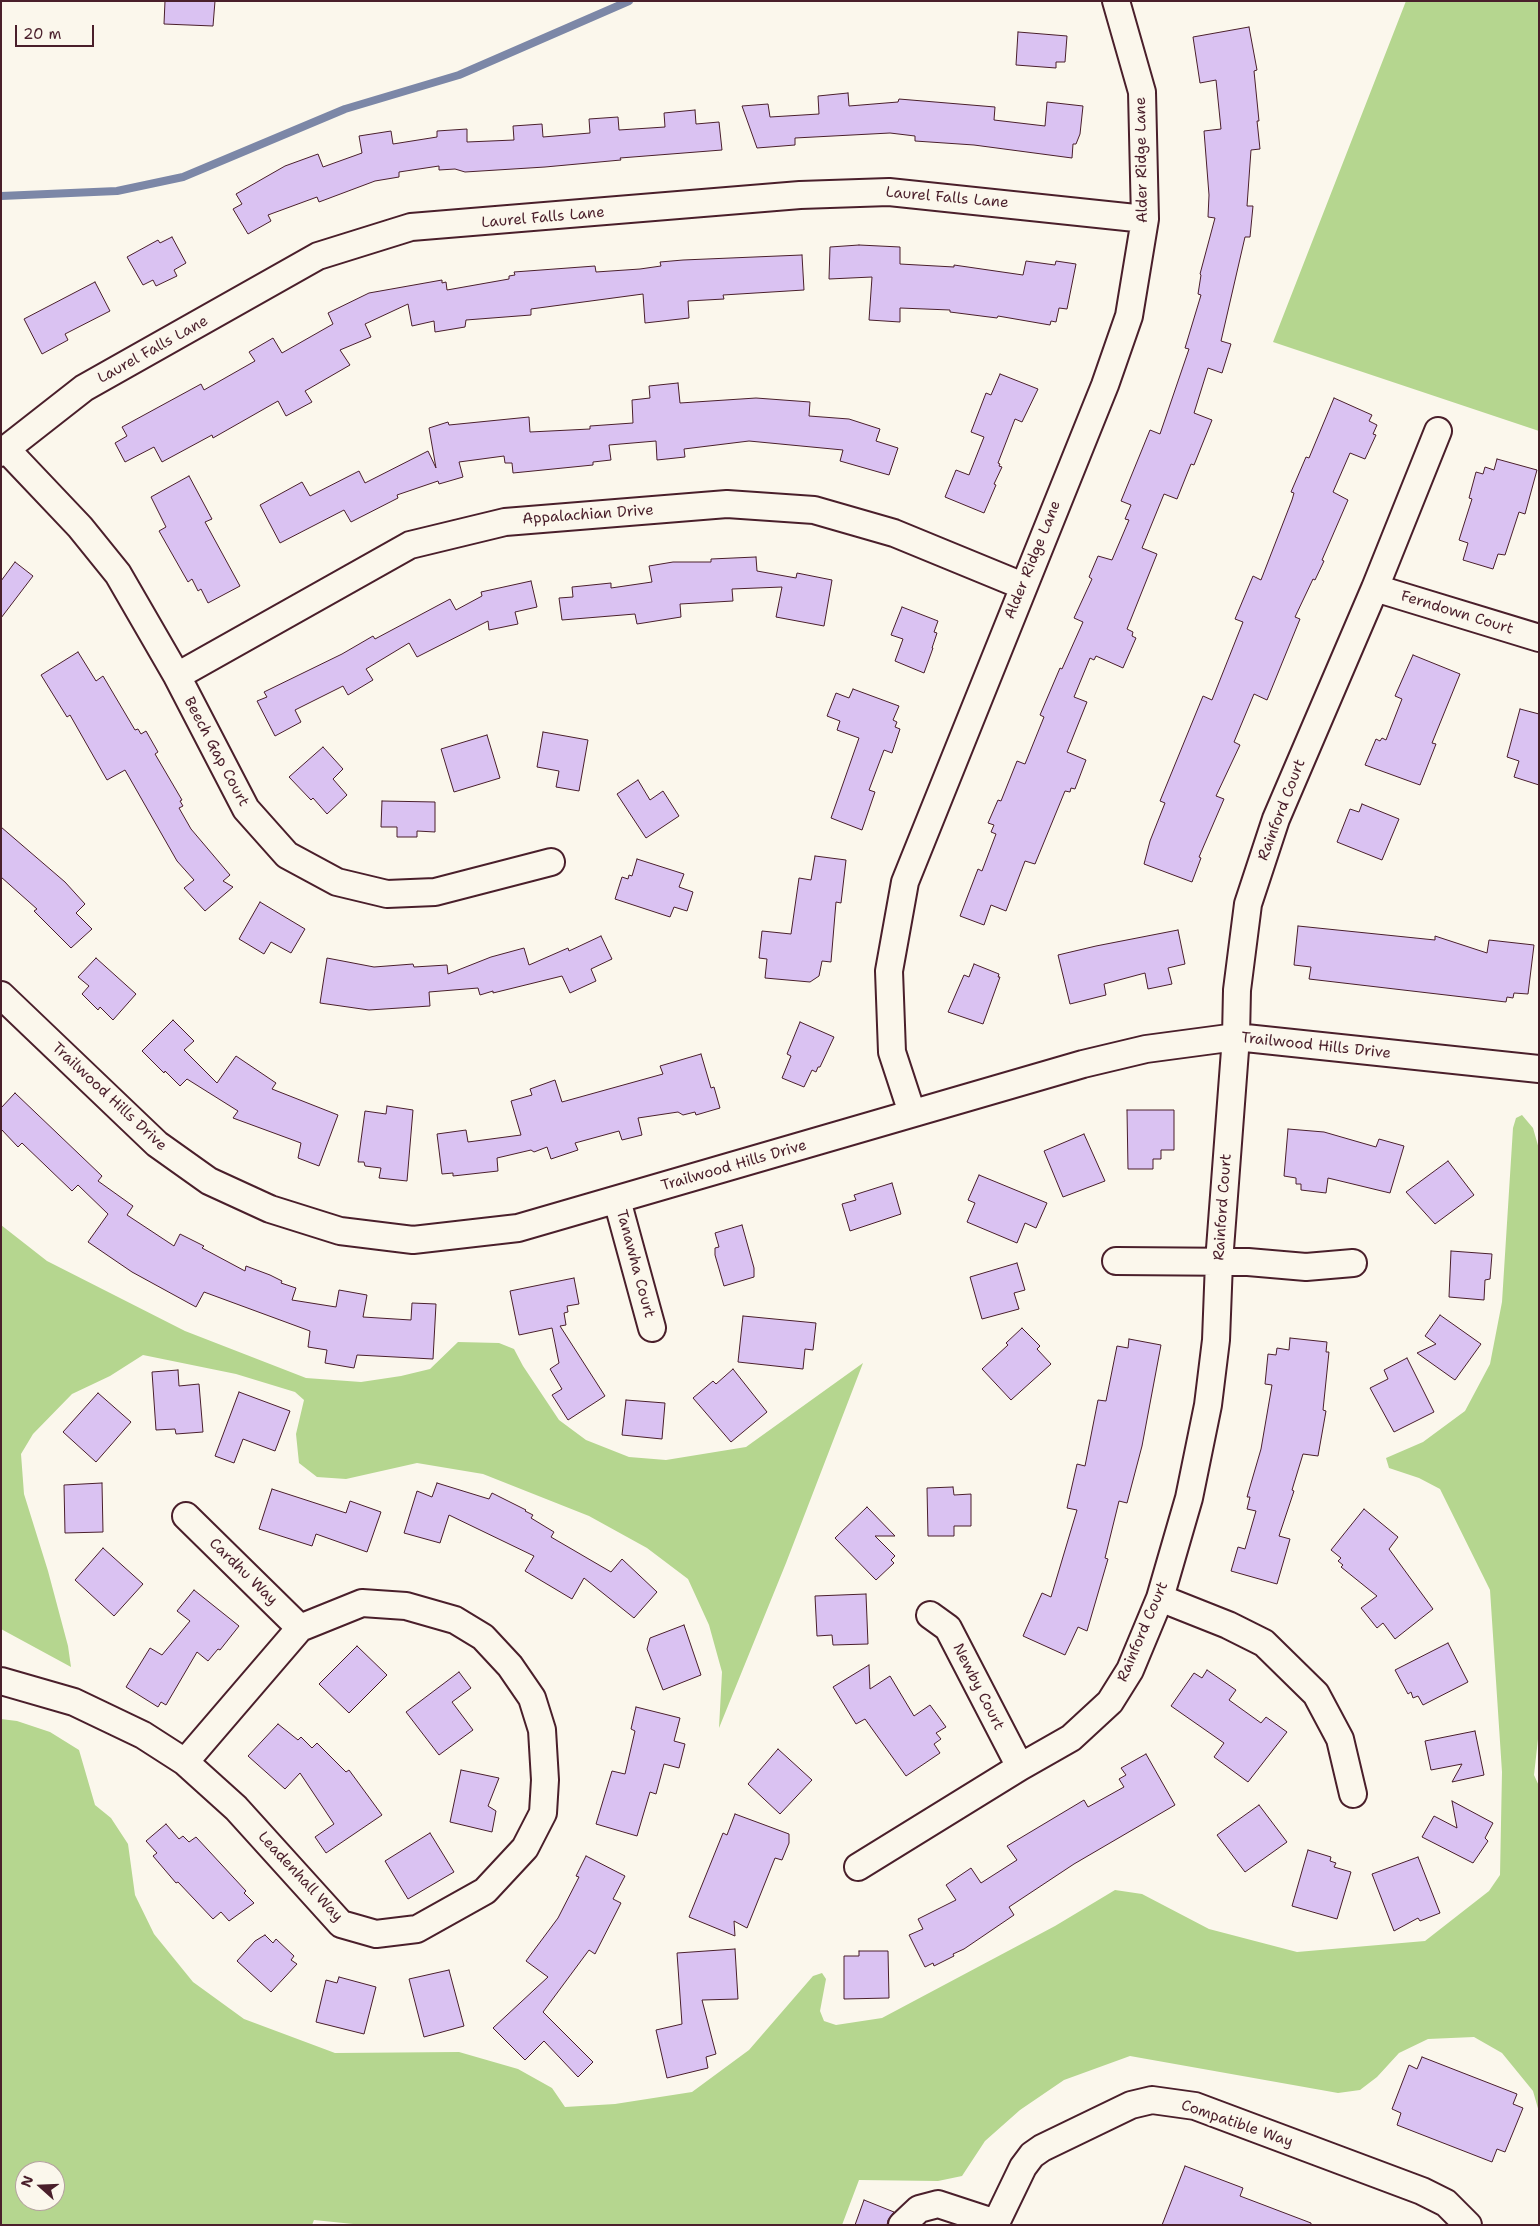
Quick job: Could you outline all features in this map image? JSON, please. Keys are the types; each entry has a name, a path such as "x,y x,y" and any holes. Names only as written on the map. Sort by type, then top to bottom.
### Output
{"street":[{"name":"Alder Ridge Lane","path":"912,1113 892,1052 889,971 905,882 1105,385 1129,316 1145,219 1142,92 1116,1"},
{"name":"Laurel Falls Lane","path":"3,451 84,388 318,256 411,228 800,195 889,192 1145,219"},
{"name":"Rainford Court","path":"858,1867 1020,1767 1071,1738 1110,1702 1130,1670 1160,1598 1188,1498 1208,1405 1216,1340 1218,1262 1236,1037 1237,990 1248,904 1276,819 1375,588 1438,431"},
{"name":"Beech Gap Court","path":"3,451 80,527 118,574 177,676 246,809 287,855 337,882 387,894 434,892 550,862"},
{"name":"Appalachian Drive","path":"177,676 410,545 505,522 727,504 814,510 894,533 1023,586"},
{"name":"Ferndown Court","path":"1375,588 1539,638"},
{"name":"Trailwood Hills Drive","path":"1,995 157,1144 209,1181 270,1209 340,1232 413,1240 518,1228 1082,1064 1146,1049 1236,1037 1539,1069"},
{"name":"Tanawha Court","path":"617,1200 652,1328"},
{"path":"1116,1261 1248,1262 1306,1267 1353,1263"},
{"name":"Cardhu Way","path":"186,1516 300,1628"},
{"path":"1160,1598 1228,1625 1264,1643 1316,1694 1340,1739 1353,1794"},
{"name":"Leadenhall Way","path":"1,1681 74,1702 143,1734 185,1762 236,1808 341,1924 376,1934 417,1929 485,1891 525,1848 543,1813 545,1780 542,1730 532,1698 510,1666 483,1637 455,1620 406,1606 362,1603 300,1628 185,1762"},
{"name":"Newby Court","path":"930,1615 948,1628 1020,1767"},
{"name":"Compatible Way","path":"902,2225 919,2209 938,2204 996,2223 1023,2167 1032,2155 1042,2148 1131,2105 1152,2100 1194,2106 1422,2191 1446,2203 1468,2225"}],"green space":[{"path":"1406,1 1539,1 1539,431 1273,342"},
{"path":"1522,1115 1533,1128 1539,1149 1539,1730 1534,1775 1539,1786 1539,2112 1533,2091 1502,2053 1474,2037 1428,2039 1399,2053 1377,2077 1360,2090 1338,2093 1130,2056 1064,2080 1020,2110 985,2141 962,2176 938,2181 859,2180 842,2225 363,2225 314,2220 312,2225 1,2225 1,1719 17,1721 50,1732 79,1750 95,1805 111,1818 128,1844 135,1895 154,1934 193,1982 244,2019 335,2053 459,2052 518,2069 552,2088 565,2107 615,2104 692,2092 749,2050 813,1976 822,1973 826,1979 820,2011 824,2021 836,2025 882,2018 1055,1926 1115,1890 1142,1894 1209,1929 1297,1952 1425,1941 1489,1891 1500,1875 1502,1772 1490,1590 1440,1489 1419,1478 1389,1468 1386,1458 1423,1442 1465,1411 1490,1364 1502,1302 1513,1128 1516,1118"},
{"path":"1,1225 47,1261 185,1331 306,1378 361,1382 401,1376 430,1369 458,1342 499,1343 514,1349 559,1420 586,1440 629,1457 666,1460 746,1447 863,1363 786,1563 719,1728 722,1672 709,1625 688,1579 647,1548 589,1516 483,1474 417,1463 346,1479 317,1477 299,1463 296,1434 304,1400 295,1392 236,1374 143,1355 110,1376 72,1394 33,1434 21,1454 24,1494 48,1571 68,1646 71,1667 1,1629"}],"building":[{"path":"165,1 215,1 213,26 164,24"},
{"path":"1249,27 1257,70 1254,71 1260,149 1251,150 1247,206 1253,206 1250,237 1245,237 1221,341 1231,344 1222,373 1208,368 1194,413 1212,420 1194,465 1191,464 1177,499 1164,494 1142,548 1157,554 1127,629 1133,632 1132,636 1136,638 1123,668 1096,656 1094,660 1090,658 1074,697 1087,702 1067,752 1086,760 1075,789 1071,788 1070,792 1065,791 1035,864 1025,861 1006,911 991,905 984,925 960,916 978,869 982,871 996,834 991,832 994,825 988,823 998,800 1001,801 1017,761 1025,764 1044,717 1040,715 1060,668 1062,669 1083,622 1074,618 1092,579 1089,577 1098,556 1112,560 1129,520 1125,519 1131,505 1121,501 1150,430 1160,434 1189,349 1185,348 1201,295 1198,294 1200,274 1215,218 1208,217 1209,195 1204,131 1221,129 1216,80 1200,83 1193,37"},
{"path":"1018,32 1067,36 1065,62 1056,62 1056,68 1016,65"},
{"path":"848,93 849,106 898,102 899,99 995,107 994,120 1045,126 1047,102 1083,106 1080,134 1076,144 1073,144 1072,158 974,145 915,141 915,136 890,133 795,138 795,145 757,148 742,106 768,104 770,117 819,114 818,96"},
{"path":"695,110 696,124 719,122 722,150 620,158 621,160 545,167 465,172 455,169 439,170 439,166 399,172 399,177 375,181 319,202 317,197 268,215 271,221 248,234 233,209 242,204 236,194 285,166 318,154 323,167 362,153 359,136 391,131 393,144 437,137 437,131 467,129 467,142 514,140 513,126 542,124 543,137 590,133 589,119 618,117 619,130 665,127 664,113"},
{"path":"172,237 186,263 174,270 177,276 156,286 153,280 143,285 127,257 158,240 160,243"},
{"path":"859,245 900,247 900,264 954,267 954,265 1023,275 1026,261 1055,265 1056,261 1076,264 1067,309 1059,308 1056,322 1051,321 1050,325 998,316 997,318 950,312 950,310 900,308 900,322 869,320 872,277 829,279 830,247"},
{"path":"802,255 804,290 723,295 724,299 688,301 689,318 645,323 643,294 531,309 531,315 466,320 465,327 435,332 434,321 412,326 408,304 365,324 371,337 340,350 350,365 305,391 312,402 286,416 278,401 213,438 212,435 162,462 154,447 125,462 115,443 127,436 122,427 201,384 204,390 255,361 249,352 273,338 282,353 333,324 328,313 369,293 442,280 442,283 446,282 447,290 509,279 509,276 515,275 514,272 595,266 596,272 640,269 661,266 660,262 683,260"},
{"path":"95,282 110,311 65,334 68,340 42,354 24,319"},
{"path":"1000,374 1038,389 1022,422 1015,419 998,463 1002,467 984,513 945,497 956,470 969,475 984,437 971,432 986,393 991,395"},
{"path":"678,383 680,403 756,398 810,402 809,416 849,419 880,429 876,441 898,448 889,475 840,461 843,450 749,441 684,449 685,457 657,460 656,441 609,445 611,460 593,462 593,465 513,473 512,463 505,463 504,456 459,462 463,477 439,484 438,481 397,495 398,498 351,522 344,510 280,543 260,505 302,482 310,496 359,471 365,483 428,451 436,468 429,428 448,422 449,425 529,417 530,432 590,429 590,426 633,423 632,400 650,398 649,386"},
{"path":"1334,398 1372,415 1369,421 1377,425 1373,434 1376,435 1365,459 1350,453 1333,492 1348,500 1322,560 1324,561 1295,617 1300,619 1267,700 1254,694 1234,742 1240,745 1216,796 1224,799 1199,857 1201,858 1192,882 1144,864 1150,841 1165,803 1160,801 1203,696 1212,700 1243,622 1235,619 1253,576 1261,580 1292,500 1294,493 1291,492 1306,457 1309,458"},
{"path":"1497,459 1537,470 1525,514 1519,512 1505,555 1498,554 1493,569 1463,560 1468,543 1459,540 1472,499 1469,498 1476,472 1483,474 1485,467 1494,470"},
{"path":"189,476 212,519 205,522 240,586 208,603 201,589 198,591 192,579 188,582 159,531 166,527 151,497"},
{"path":"756,557 757,571 796,578 797,573 832,580 824,626 776,617 782,587 732,589 733,601 680,604 681,617 637,624 635,614 562,620 559,598 573,597 572,587 611,583 611,588 652,582 649,566 673,562 711,562 711,559"},
{"path":"15,562 33,576 1,618 1,581"},
{"path":"531,581 537,607 515,612 518,624 489,630 488,621 417,657 409,643 366,669 373,680 348,695 343,686 295,710 301,722 275,736 257,701 267,697 264,692 342,654 373,636 375,639 450,599 456,610 482,596 481,592"},
{"path":"902,607 938,621 934,632 937,633 933,648 924,673 895,661 903,639 891,635"},
{"path":"78,652 96,681 103,676 135,730 138,729 141,734 146,731 158,752 155,754 182,800 180,801 183,806 179,808 191,829 230,875 223,881 233,887 205,911 184,888 194,880 177,861 125,770 107,780 70,715 67,717 41,675"},
{"path":"1413,655 1460,674 1432,743 1436,744 1420,785 1365,765 1376,739 1380,741 1382,738 1386,740 1402,699 1395,696"},
{"path":"853,689 899,706 893,720 897,722 895,727 900,729 892,753 884,750 869,790 875,792 862,830 831,818 859,738 837,730 840,721 827,716 836,693 849,698"},
{"path":"1520,709 1539,714 1539,785 1514,777 1519,761 1507,757"},
{"path":"543,732 588,740 579,791 556,787 559,771 537,767"},
{"path":"487,735 500,778 454,792 441,749"},
{"path":"323,747 343,769 333,779 347,795 327,814 313,798 311,800 289,777"},
{"path":"638,780 650,800 663,791 679,816 646,838 617,794"},
{"path":"382,801 435,802 435,832 417,831 417,837 397,837 397,827 381,827"},
{"path":"1362,804 1399,819 1382,860 1337,842 1350,809 1359,812"},
{"path":"1,827 65,882 85,904 76,913 92,929 71,948 34,911 37,909 1,877"},
{"path":"815,856 846,860 841,903 836,902 831,962 822,961 819,976 810,982 765,978 767,959 759,958 762,931 791,934 799,878 811,880"},
{"path":"637,859 684,874 679,887 693,892 687,911 674,907 670,917 615,899 622,877 628,879 629,875 632,876"},
{"path":"260,902 305,929 291,953 271,942 264,954 239,939"},
{"path":"1298,926 1435,940 1435,936 1487,953 1489,940 1534,945 1528,994 1514,993 1513,998 1507,997 1506,1002 1309,979 1311,967 1294,965"},
{"path":"1178,930 1185,964 1168,968 1172,984 1148,989 1145,973 1104,984 1106,995 1070,1004 1058,955"},
{"path":"601,936 612,959 591,969 596,981 570,993 562,976 480,995 478,988 429,992 430,1006 369,1010 320,1003 327,958 374,967 413,964 414,967 447,965 448,974 491,957 524,948 529,965 568,948 569,951"},
{"path":"96,958 136,994 113,1020 100,1007 98,1010 82,994 89,986 78,977"},
{"path":"974,964 999,974 998,977 1000,977 983,1024 948,1012 964,975 969,977"},
{"path":"173,1020 194,1041 184,1050 217,1083 236,1056 276,1083 272,1089 338,1115 319,1166 298,1158 301,1143 233,1118 238,1111 187,1079 180,1086 142,1051"},
{"path":"800,1022 834,1037 820,1067 818,1067 816,1072 812,1070 804,1087 782,1078 791,1056 787,1054"},
{"path":"701,1054 711,1088 714,1087 720,1108 696,1115 695,1112 683,1115 678,1112 638,1118 642,1135 622,1140 619,1131 575,1143 578,1150 551,1159 547,1147 534,1152 531,1150 497,1158 498,1171 453,1176 453,1173 442,1174 437,1134 466,1130 468,1142 521,1135 511,1101 532,1095 530,1089 555,1080 562,1102 663,1074 660,1066"},
{"path":"15,1093 102,1176 98,1181 133,1206 127,1215 174,1246 180,1234 245,1271 246,1266 270,1275 282,1281 281,1283 296,1288 292,1300 336,1307 339,1290 367,1295 363,1317 411,1320 412,1303 436,1304 433,1359 357,1355 354,1368 325,1363 327,1350 308,1347 310,1331 204,1292 196,1307 132,1272 88,1242 108,1214 78,1185 72,1191 22,1143 18,1147 1,1129 1,1108"},
{"path":"387,1106 413,1110 407,1181 379,1178 381,1168 365,1166 364,1162 358,1162 365,1111 386,1114"},
{"path":"1127,1110 1174,1110 1174,1150 1161,1150 1161,1159 1153,1159 1153,1169 1128,1169"},
{"path":"1288,1129 1324,1132 1376,1147 1379,1139 1404,1146 1390,1193 1328,1178 1326,1193 1301,1190 1301,1184 1296,1184 1296,1178 1284,1176"},
{"path":"1084,1134 1105,1181 1063,1197 1044,1151"},
{"path":"1448,1161 1474,1195 1435,1224 1406,1192"},
{"path":"979,1175 1047,1203 1036,1228 1025,1223 1017,1243 967,1222 975,1203 968,1200"},
{"path":"892,1183 901,1214 850,1231 842,1204 856,1200 854,1195"},
{"path":"742,1225 754,1268 754,1277 724,1286 715,1255 715,1248 719,1247 715,1233"},
{"path":"1451,1251 1492,1254 1490,1279 1485,1280 1484,1300 1449,1297"},
{"path":"1017,1263 1025,1290 1014,1293 1019,1309 982,1319 970,1277"},
{"path":"574,1278 579,1304 567,1306 568,1312 564,1313 566,1325 560,1326 605,1396 568,1420 552,1395 562,1389 550,1369 559,1363 552,1328 519,1335 510,1291"},
{"path":"1440,1315 1481,1344 1455,1380 1417,1353 1436,1344 1425,1336"},
{"path":"743,1316 816,1323 813,1350 805,1349 803,1369 738,1362"},
{"path":"1022,1328 1040,1346 1037,1349 1051,1364 1011,1400 982,1369 1008,1345 1006,1343"},
{"path":"1290,1338 1327,1342 1326,1352 1329,1352 1323,1410 1326,1411 1318,1456 1303,1454 1292,1490 1294,1491 1279,1536 1290,1539 1277,1584 1231,1571 1238,1547 1245,1549 1256,1511 1247,1509 1250,1497 1247,1497 1261,1449 1272,1385 1265,1384 1268,1354 1276,1355 1277,1348 1289,1350"},
{"path":"1129,1339 1161,1345 1142,1446 1127,1503 1119,1501 1105,1558 1108,1559 1087,1631 1078,1627 1065,1655 1023,1636 1042,1593 1051,1597 1077,1510 1067,1508 1077,1464 1085,1466 1098,1400 1106,1401 1117,1346 1128,1348"},
{"path":"1407,1358 1434,1412 1394,1432 1370,1388 1388,1379 1384,1370"},
{"path":"733,1369 767,1412 731,1442 693,1398 713,1381 716,1384"},
{"path":"178,1370 179,1386 199,1384 203,1432 176,1434 175,1429 156,1430 152,1372"},
{"path":"239,1392 290,1411 275,1451 243,1439 234,1463 215,1456"},
{"path":"98,1393 131,1422 96,1462 63,1432"},
{"path":"626,1400 665,1403 662,1439 622,1435"},
{"path":"102,1483 103,1532 65,1533 64,1485"},
{"path":"437,1483 489,1499 492,1493 526,1510 533,1515 531,1518 554,1532 551,1537 611,1572 622,1559 657,1592 634,1618 584,1578 572,1599 525,1571 534,1556 449,1515 440,1543 404,1533 417,1491 432,1497"},
{"path":"953,1487 954,1495 971,1494 971,1526 954,1526 954,1536 928,1536 927,1488"},
{"path":"272,1489 346,1513 350,1501 381,1512 367,1552 316,1534 312,1546 259,1529"},
{"path":"867,1507 895,1536 875,1536 895,1556 891,1560 894,1563 876,1580 835,1538"},
{"path":"1364,1509 1398,1537 1389,1549 1433,1609 1395,1639 1383,1623 1377,1628 1361,1608 1377,1596 1341,1567 1343,1565 1338,1561 1341,1558 1331,1550"},
{"path":"103,1548 143,1584 114,1616 75,1580"},
{"path":"194,1590 239,1626 220,1650 218,1649 208,1661 197,1652 166,1705 161,1702 158,1707 126,1687 150,1648 162,1655 190,1621 177,1611"},
{"path":"866,1594 868,1644 833,1645 832,1635 817,1636 815,1596"},
{"path":"684,1625 701,1675 663,1690 647,1649 650,1638"},
{"path":"1448,1643 1468,1682 1423,1705 1418,1696 1413,1698 1411,1692 1408,1694 1395,1670"},
{"path":"357,1646 387,1675 349,1713 319,1684"},
{"path":"869,1665 870,1689 890,1676 914,1716 930,1705 946,1727 936,1733 941,1739 934,1744 940,1753 906,1776 865,1719 856,1724 833,1687"},
{"path":"1207,1670 1236,1690 1229,1700 1261,1723 1266,1717 1287,1732 1248,1782 1214,1757 1224,1743 1171,1706 1194,1673 1202,1678"},
{"path":"459,1672 471,1688 452,1702 473,1730 439,1755 406,1712"},
{"path":"636,1707 680,1718 674,1741 685,1744 679,1768 664,1764 656,1794 650,1792 637,1836 596,1824 612,1771 625,1774 635,1731 631,1729"},
{"path":"278,1724 298,1740 301,1737 312,1748 317,1743 346,1772 349,1770 382,1815 326,1853 315,1837 334,1824 300,1773 285,1789 248,1756"},
{"path":"1475,1731 1484,1775 1452,1782 1462,1764 1431,1770 1425,1741"},
{"path":"778,1749 812,1780 780,1814 748,1784"},
{"path":"1146,1754 1175,1805 1074,1864 1009,1907 1014,1915 964,1949 953,1954 954,1956 934,1966 933,1963 925,1967 909,1935 923,1929 918,1919 956,1900 946,1885 971,1868 981,1883 1017,1860 1007,1846 1084,1800 1088,1807 1124,1787 1119,1779 1126,1775 1121,1768"},
{"path":"461,1770 499,1778 488,1806 496,1811 492,1832 450,1822"},
{"path":"1452,1801 1493,1823 1485,1838 1488,1841 1473,1863 1422,1837 1434,1816 1457,1828"},
{"path":"1259,1805 1287,1842 1245,1872 1217,1835"},
{"path":"735,1814 789,1834 789,1843 782,1860 775,1858 747,1928 734,1921 735,1936 689,1917 723,1833 727,1835"},
{"path":"166,1824 179,1839 183,1836 189,1842 196,1837 246,1891 244,1893 254,1903 229,1921 221,1912 213,1919 178,1882 176,1883 153,1856 157,1853 146,1841"},
{"path":"430,1833 454,1872 408,1899 385,1861"},
{"path":"1308,1850 1331,1857 1330,1861 1336,1863 1334,1867 1351,1872 1337,1919 1292,1906"},
{"path":"586,1856 625,1876 613,1899 621,1903 595,1954 589,1950 543,2012 593,2062 578,2077 544,2041 525,2060 493,2028 548,1977 526,1961 558,1918 579,1877 576,1876"},
{"path":"1418,1857 1440,1913 1420,1921 1418,1918 1394,1931 1372,1874"},
{"path":"265,1935 273,1943 276,1939 294,1956 291,1960 297,1964 271,1992 237,1961 255,1941"},
{"path":"735,1949 738,1999 702,2000 716,2054 706,2057 708,2068 667,2078 656,2030 682,2024 677,1953"},
{"path":"859,1951 888,1951 889,1998 844,1999 844,1956 859,1956"},
{"path":"449,1970 464,2026 424,2037 409,1979"},
{"path":"339,1977 376,1987 364,2034 316,2022 326,1980 337,1983"},
{"path":"1422,2057 1517,2094 1513,2104 1523,2108 1505,2152 1497,2149 1492,2162 1397,2125 1401,2113 1392,2109 1409,2065 1417,2069"},
{"path":"1185,2166 1243,2188 1240,2196 1311,2223 1311,2225 1162,2225"},
{"path":"864,2200 894,2212 887,2225 855,2225"}],"waterway":[{"path":"1,196 117,191 183,177 345,109 459,75 629,1"}]}
